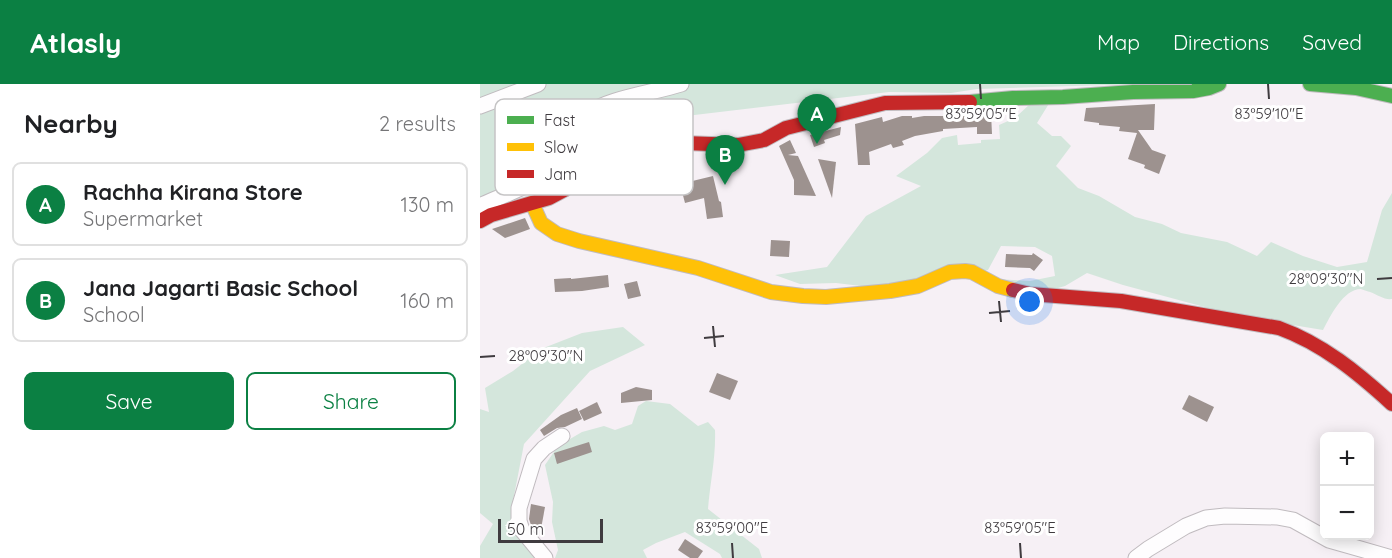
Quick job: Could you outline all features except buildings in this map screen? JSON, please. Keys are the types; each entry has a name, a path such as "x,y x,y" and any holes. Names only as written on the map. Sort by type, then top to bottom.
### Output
{"street":[{"path":"498,99 538,84"},
{"path":"624,99 681,84"},
{"path":"693,143 738,145 765,140 786,128 885,103 963,103 1013,98 1193,91 1219,84"},
{"path":"1310,84 1356,88 1392,96"},
{"path":"480,106 495,100"},
{"path":"480,206 504,195"},
{"path":"480,220 491,214 555,195"},
{"path":"532,202 541,223 557,234 698,268 771,292 795,296 826,297 881,292 918,286 950,272 965,271 972,272 998,286 1030,294 1121,300 1279,328 1303,337 1328,351 1392,404"},
{"path":"545,558 522,530 519,508 534,459 544,448 562,436"},
{"path":"1136,558 1186,526 1206,518 1225,516 1277,517 1293,520 1329,540 1392,558"}],"green space":[{"path":"480,84 1142,84 977,89 951,93 889,92 693,115 693,99 495,99 495,191 480,198"},
{"path":"1050,102 1037,123 1052,136 1061,136 1071,146 1056,166 1078,188 1099,196 1135,217 1162,224 1181,233 1227,242 1257,256 1271,242 1337,267 1367,262 1382,210 1392,193 1392,299 1361,289 1354,290 1338,305 1323,330 1238,316 1087,273 1065,286 1044,292 995,279 1030,281 1055,276 1052,256 1035,247 1001,246 988,270 869,287 836,283 800,284 775,275 827,267 866,216 921,186 896,176 927,153 942,138 957,135 958,145 1000,139 999,125 1015,118 1030,104"},
{"path":"623,327 645,345 590,371 524,444 513,501 513,529 535,558 480,558 480,546 493,524 480,513 480,409 489,412 485,388 513,371 541,349 582,333"},
{"path":"646,401 670,404 698,426 708,422 715,430 708,509 759,549 762,558 722,558 720,554 685,532 643,550 647,558 555,558 558,550 552,522 553,502 545,465 558,446 582,432 604,426 615,430 632,424 638,406"}],"traffic: fast":[{"path":"970,102 1133,92 1193,91 1219,84"},
{"path":"1310,84 1356,88 1392,96"}],"traffic: slow":[{"path":"532,203 541,223 557,234 698,268 771,292 826,297 890,291 918,286 950,272 965,271 972,272 998,286 1013,290"}],"traffic: jam":[{"path":"693,143 738,145 764,140 786,128 885,103 970,102"},
{"path":"480,221 491,215 555,195"},
{"path":"1013,290 1030,294 1121,301 1279,328 1310,342 1339,360 1392,404"}],"place":[{"name":"Rachha Kirana Store","path":"817,144"},
{"name":"Jana Jagarti Basic School","path":"725,185"}]}
